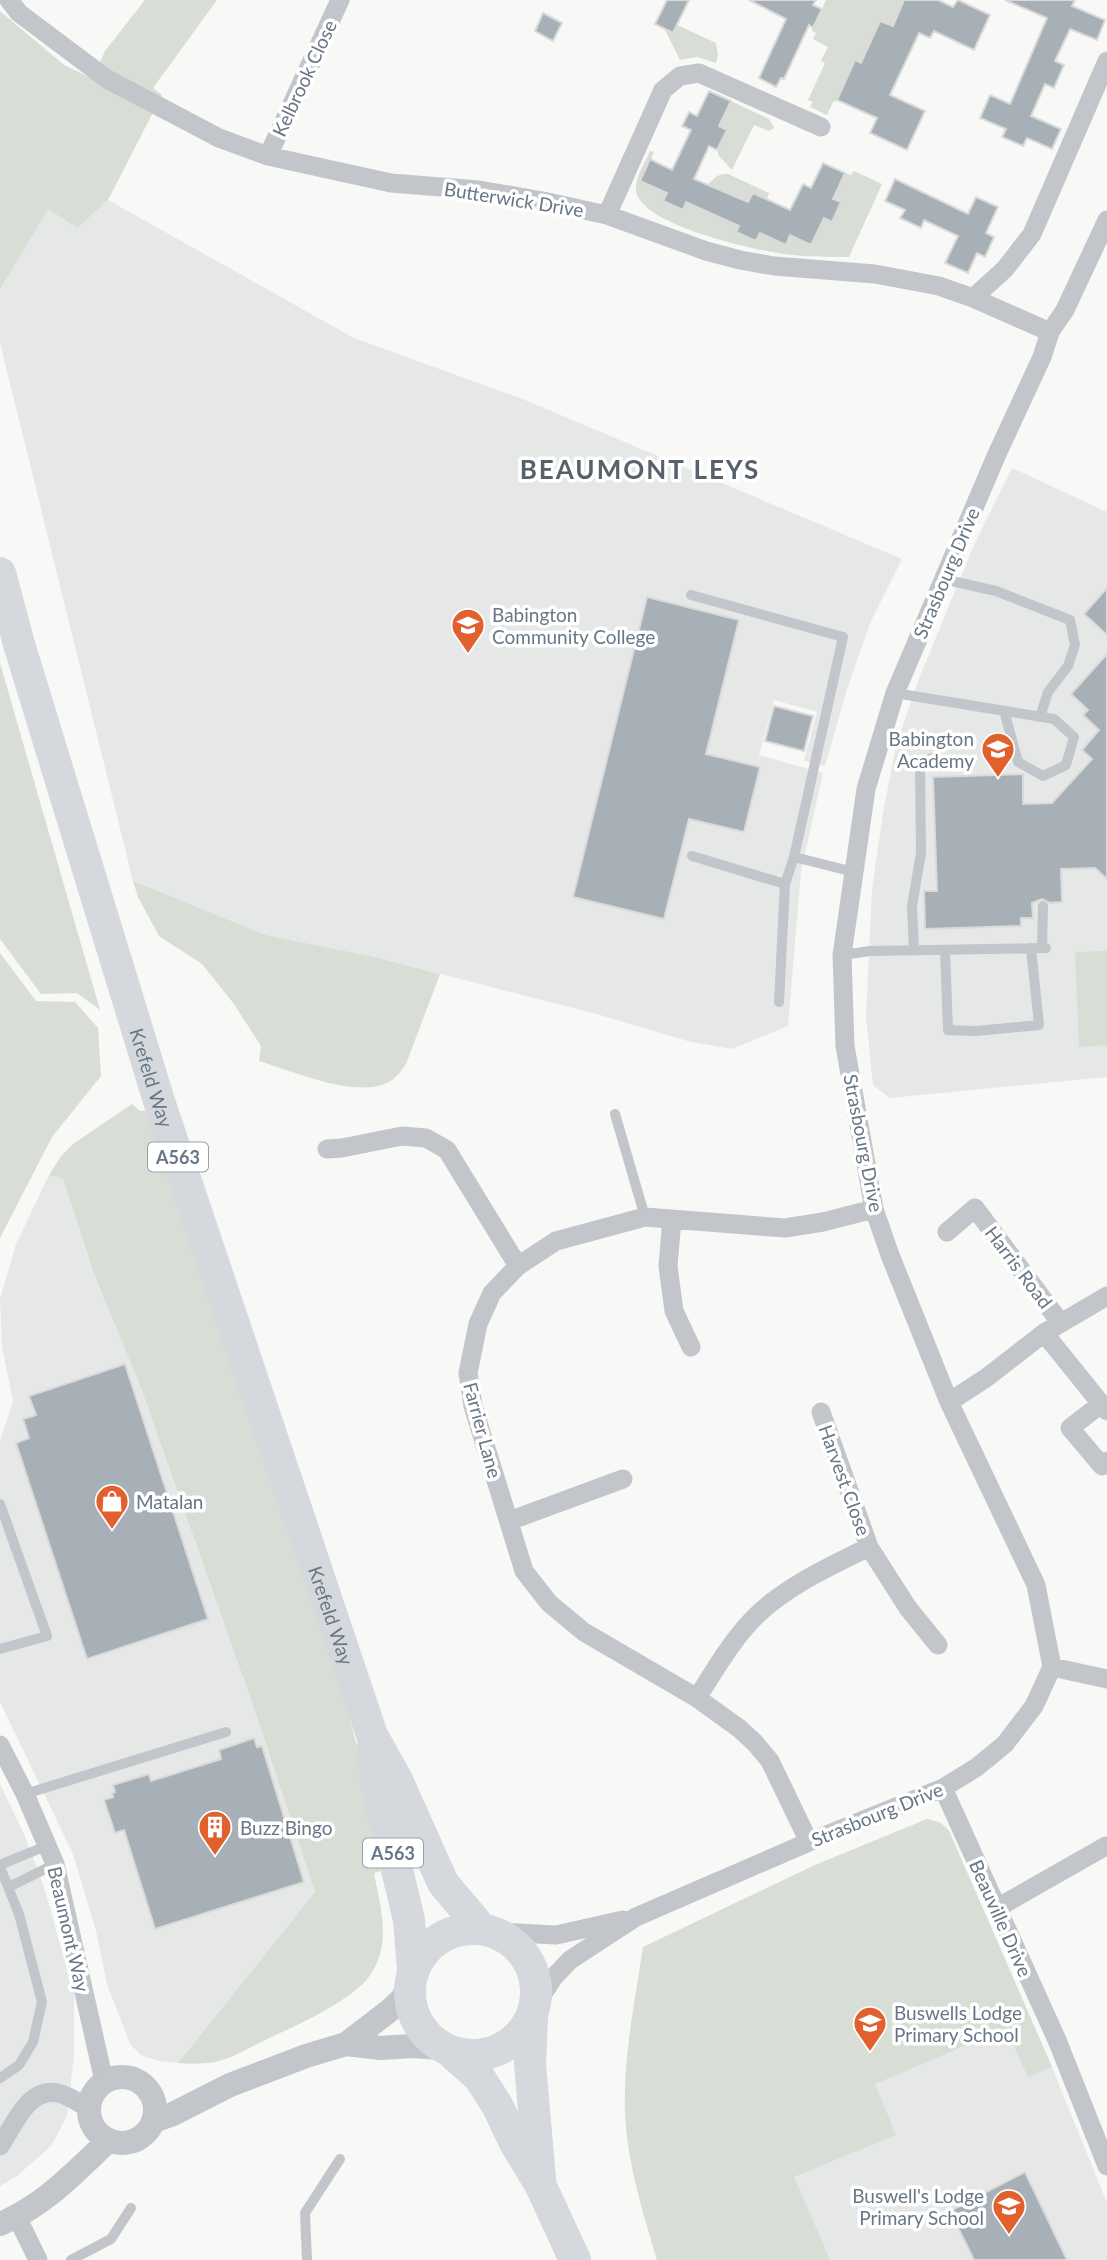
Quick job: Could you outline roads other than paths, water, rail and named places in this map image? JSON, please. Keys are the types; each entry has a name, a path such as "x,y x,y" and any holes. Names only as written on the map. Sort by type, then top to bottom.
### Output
{"highway":[{"name":"Krefeld Way","path":"0,573 159,1101 372,1735 397,1780 443,1883 489,1930"},
{"name":"Krefeld Way","path":"372,1735 377,1786 408,1920 412,1976"},
{"path":"540,2184 531,2075 537,1992 532,1968 513,1942 489,1930 453,1931 433,1941 422,1954 409,1989 413,2013 423,2032 479,2077 540,2184 575,2260"},
{"path":"448,2051 491,2053 508,2045 525,2030 534,2012"}],"street":[{"name":"Butterwick Drive","path":"9,0 19,13 107,79 219,138 268,156 391,183 479,190 607,215 706,251 740,260 774,266 875,274 939,286 1050,332"},
{"name":"Kelbrook Close","path":"268,156 340,0"},
{"path":"973,298 1005,269 1032,234 1107,61"},
{"path":"607,215 663,90 680,76 699,73 821,127"},
{"name":"Strasbourg Drive","path":"534,2012 553,1978 569,1960 636,1917 808,1842 943,1788 977,1767 1005,1744 1034,1706 1052,1667 1036,1585 948,1402 874,1209 845,1046 842,955 866,789 895,693 996,454 1042,356 1050,332 1065,310 1107,220"},
{"path":"327,1149 402,1136 426,1138 447,1150 518,1266"},
{"name":"Harris Road","path":"947,1232 975,1208 1104,1408 1070,1428 1102,1466 1107,1461"},
{"name":"Farrier Lane","path":"808,1842 770,1761 740,1728 697,1698 584,1632 549,1603 524,1571 473,1406 468,1373 478,1324 492,1293 518,1266 556,1241 645,1217 785,1227 823,1222 874,1209"},
{"path":"672,1219 668,1266 674,1311 691,1346"},
{"name":"Harris Road","path":"948,1402 986,1378 1052,1327 1107,1296"},
{"name":"Harvest Close","path":"821,1412 869,1547 908,1608 938,1645"},
{"path":"509,1521 623,1479"},
{"name":"Harvest Close","path":"697,1698 724,1656 755,1616 779,1596 869,1547"},
{"path":"1052,1667 1107,1679"},
{"name":"Beaumont Way","path":"0,1745 25,1794 55,1864 104,2081"},
{"name":"Beauville Drive","path":"943,1788 1056,2040 1107,2165"},
{"path":"997,1908 1103,1841"},
{"name":"Strasbourg Drive","path":"489,1930 556,1935 636,1917"},
{"path":"154,2121 155,2105 152,2095 143,2084 133,2079 118,2077 104,2081 92,2095 88,2108 90,2123 99,2136 108,2141 126,2144 142,2137 154,2121 230,2085 346,2044 402,1999 412,1976"},
{"path":"346,2044 380,2048 411,2046 448,2051"},
{"path":"152,2095 230,2085"},
{"path":"0,2146 34,2097 59,2093 88,2108"},
{"path":"38,2260 8,2220 49,2197 108,2141"}],"lane":[{"path":"943,579 996,591 1070,620 1075,645 1072,655 1068,666 1048,692 1040,717"},
{"path":"691,596 843,637 794,857 785,884 779,1002"},
{"path":"895,693 1054,719 1074,737 1066,765 1042,776 1018,762 1004,711"},
{"path":"914,950 912,906 921,853 920,764 934,757"},
{"path":"692,856 785,884"},
{"path":"794,857 854,872"},
{"path":"842,955 870,951 1044,948 1043,906"},
{"path":"945,950 948,1030 976,1031 1039,1025 1031,948"},
{"path":"615,1114 645,1217"},
{"path":"0,1504 47,1636 0,1649"},
{"path":"25,1794 226,1732"},
{"path":"0,2078 19,2064 33,2042 42,2002 19,1914 0,1866 46,1846"},
{"path":"9,1887 55,1864"},
{"path":"307,2260 305,2213 340,2159"},
{"path":"71,2260 111,2239 131,2208"}],"place":[{"name":"Babington Community College","path":"468,655"},
{"name":"Babington Academy","path":"998,779"},
{"name":"Matalan","path":"112,1531"},
{"name":"Buzz Bingo","path":"215,1857"},
{"name":"Buswells Lodge Primary School","path":"870,2053"},
{"name":"Buswell's Lodge Primary School","path":"1009,2236"}],"district":[{"name":"BEAUMONT LEYS","path":"640,469"}]}
